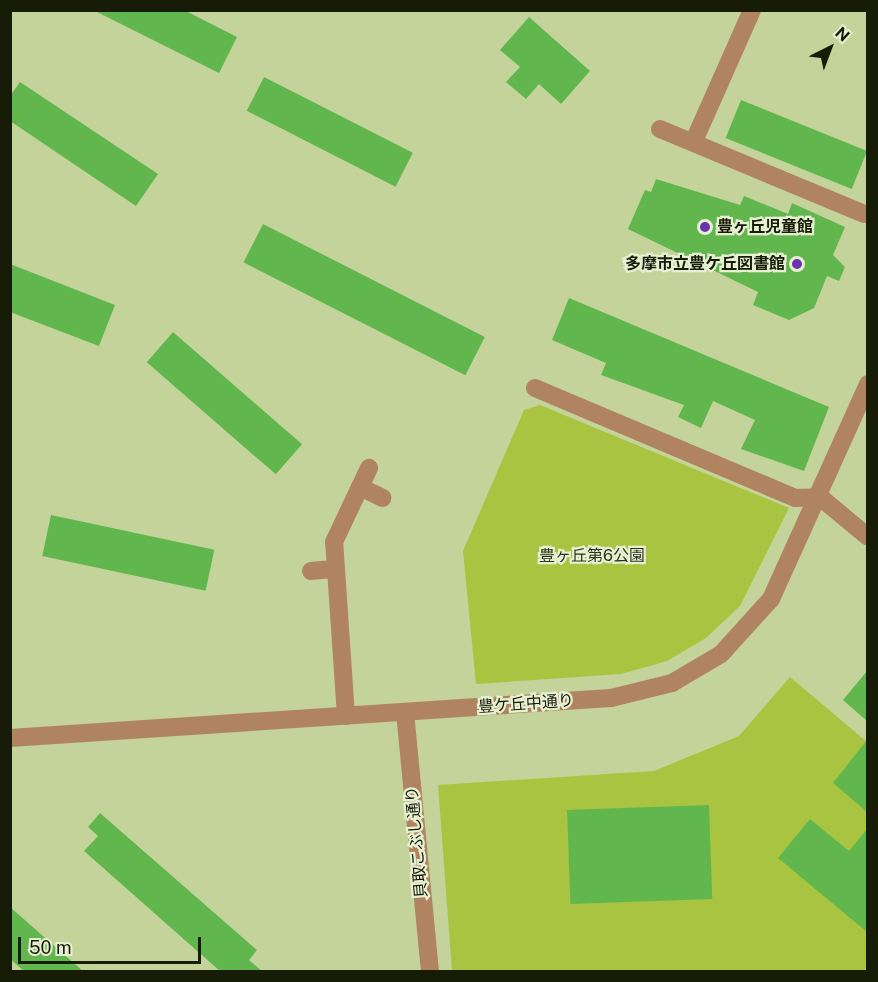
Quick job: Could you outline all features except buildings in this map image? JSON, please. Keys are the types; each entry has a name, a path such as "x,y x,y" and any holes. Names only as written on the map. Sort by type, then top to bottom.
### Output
{"street":[{"path":"694,141 752,10"},
{"path":"660,129 694,141 864,213"},
{"name":"豊ケ丘中通り","path":"10,738 611,698 672,683 721,654 752,626 790,567 867,384"},
{"path":"535,388 795,498 820,497 867,537"},
{"path":"346,716 334,542 369,468"},
{"path":"360,487 383,498"},
{"path":"310,571 336,568"},
{"name":"貝取こぶし通り","path":"405,712 430,972"}],"green space":[{"name":"豊ヶ丘第6公園","path":"540,405 789,508 740,606 706,638 667,661 621,674 476,684 463,551 524,410"},
{"path":"790,677 867,742 867,971 452,971 438,785 654,771 739,736"}],"place":[{"name":"豊ヶ丘児童館","path":"705,227"},
{"name":"多摩市立豊ケ丘図書館","path":"797,264"}]}
